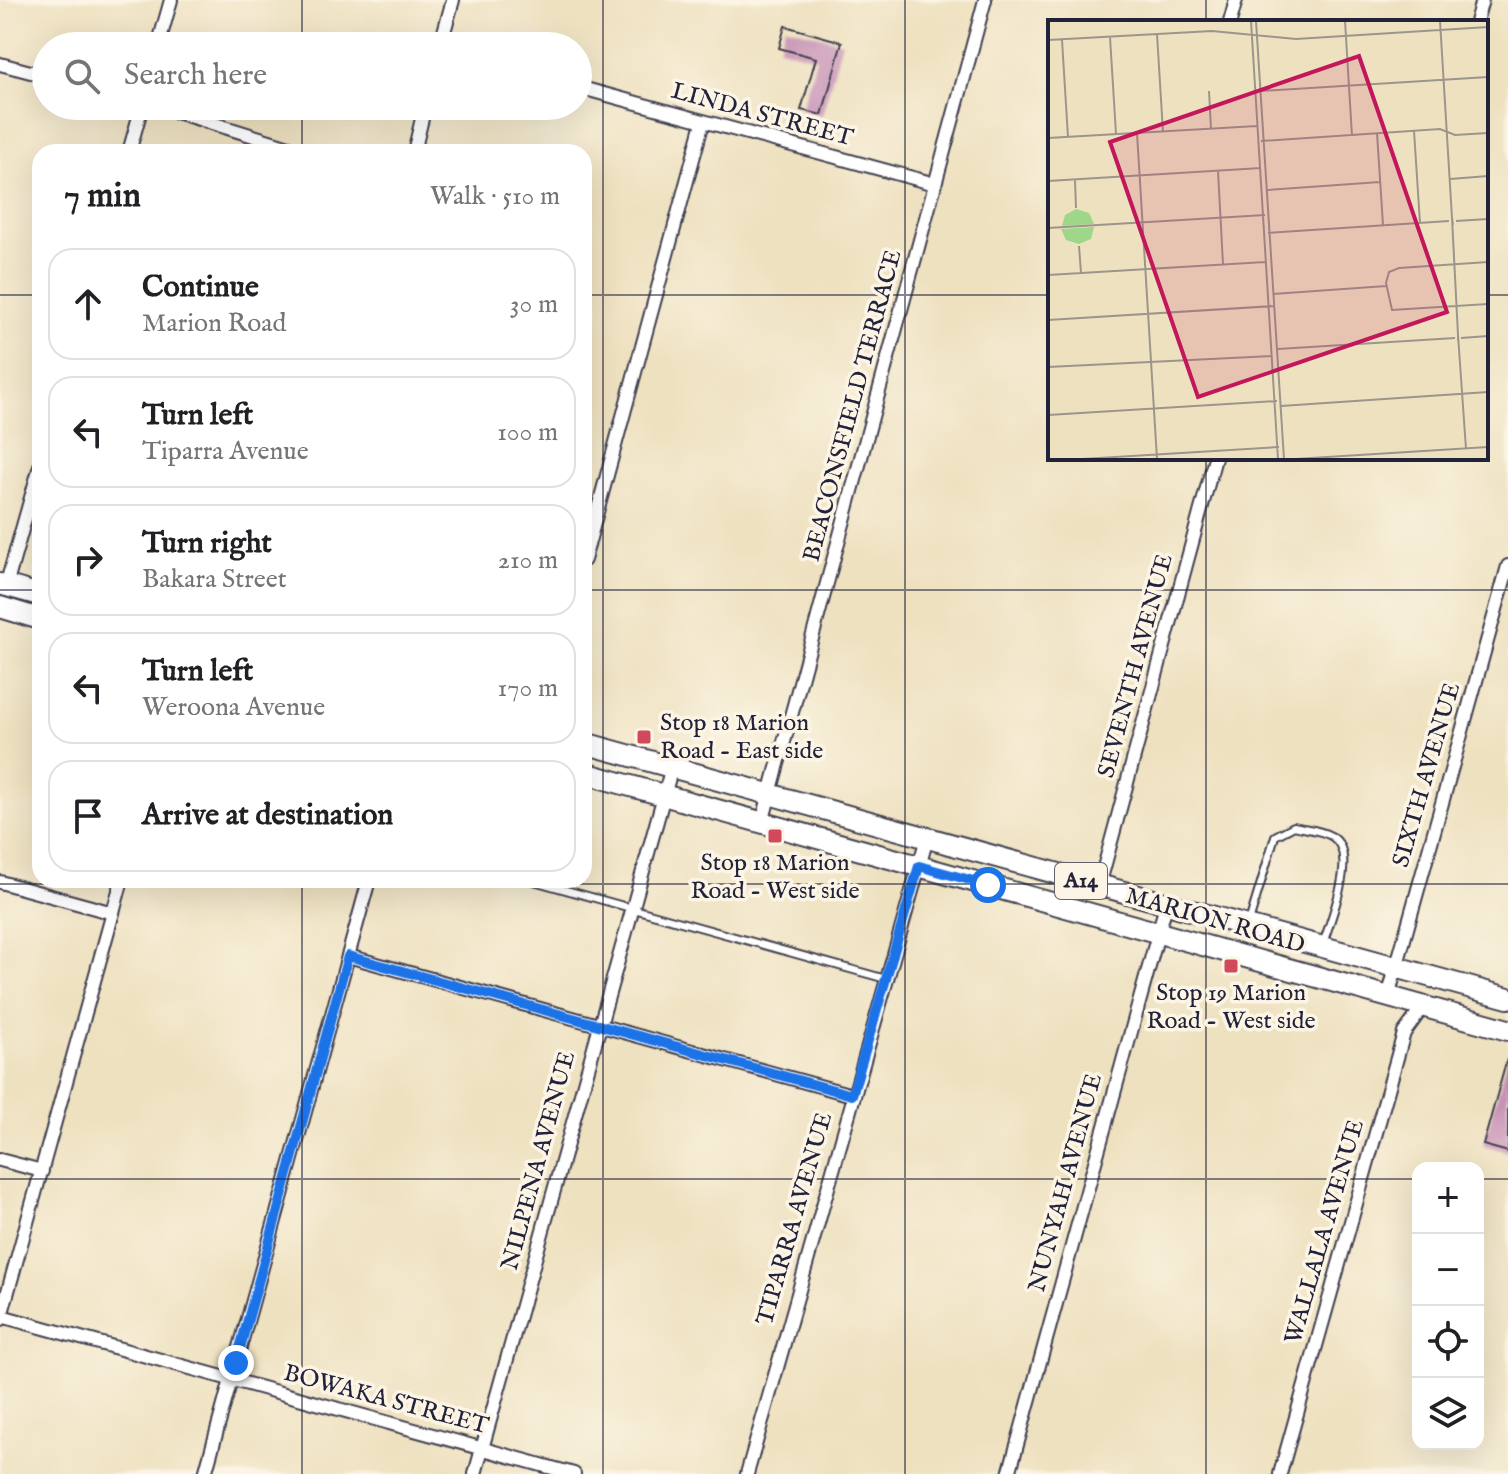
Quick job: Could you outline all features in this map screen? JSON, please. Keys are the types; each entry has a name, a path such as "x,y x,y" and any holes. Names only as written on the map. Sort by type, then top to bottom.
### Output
{"main road":[{"path":"3,585 32,593"},
{"path":"0,607 32,617"},
{"name":"MARION ROAD","path":"592,745 1508,998"},
{"name":"MARION ROAD","path":"592,775 1508,1030"}],"street":[{"path":"162,32 171,0"},
{"path":"444,32 453,0"},
{"name":"BEACONSFIELD TERRACE","path":"762,823 985,0"},
{"path":"1231,20 1236,0"},
{"path":"1477,20 1482,0"},
{"path":"0,64 32,72"},
{"name":"LINDA STREET","path":"592,91 935,184"},
{"path":"131,144 138,120"},
{"path":"202,120 279,144"},
{"path":"416,144 422,120"},
{"path":"592,531 703,122"},
{"name":"SEVENTH AVENUE","path":"1099,886 1214,460"},
{"path":"3,585 32,492"},
{"name":"SIXTH AVENUE","path":"1388,997 1508,566"},
{"name":"NILPENA AVENUE","path":"475,1474 672,767"},
{"name":"TIPARRA AVENUE","path":"747,1474 927,838"},
{"path":"0,882 113,913"},
{"path":"1,1318 120,888"},
{"path":"205,1474 367,888"},
{"name":"NUNYAH AVENUE","path":"1009,1474 1166,905"},
{"path":"348,956 852,1095"},
{"name":"WALLALA AVENUE","path":"1280,1474 1404,1033 1423,1007"},
{"path":"0,1160 42,1171"},
{"name":"BOWAKA STREET","path":"1,1318 574,1474"}],"lane":[{"path":"1247,927 1275,836 1294,826 1332,836 1340,847 1345,867 1322,948"},
{"path":"559,888 886,979"}],"building":[{"path":"785,26 842,42 822,115 801,110 816,58 779,48"},
{"path":"1508,1059 1508,1152 1483,1145"}],"place":[{"name":"Stop 18 Marion Road - East side","path":"644,737"},
{"name":"Stop 18 Marion Road - West side","path":"775,836"},
{"name":"Stop 19 Marion Road - West side","path":"1231,966"}],"route":[{"path":"236,1363 348,956 852,1095 919,866 988,885"}]}
